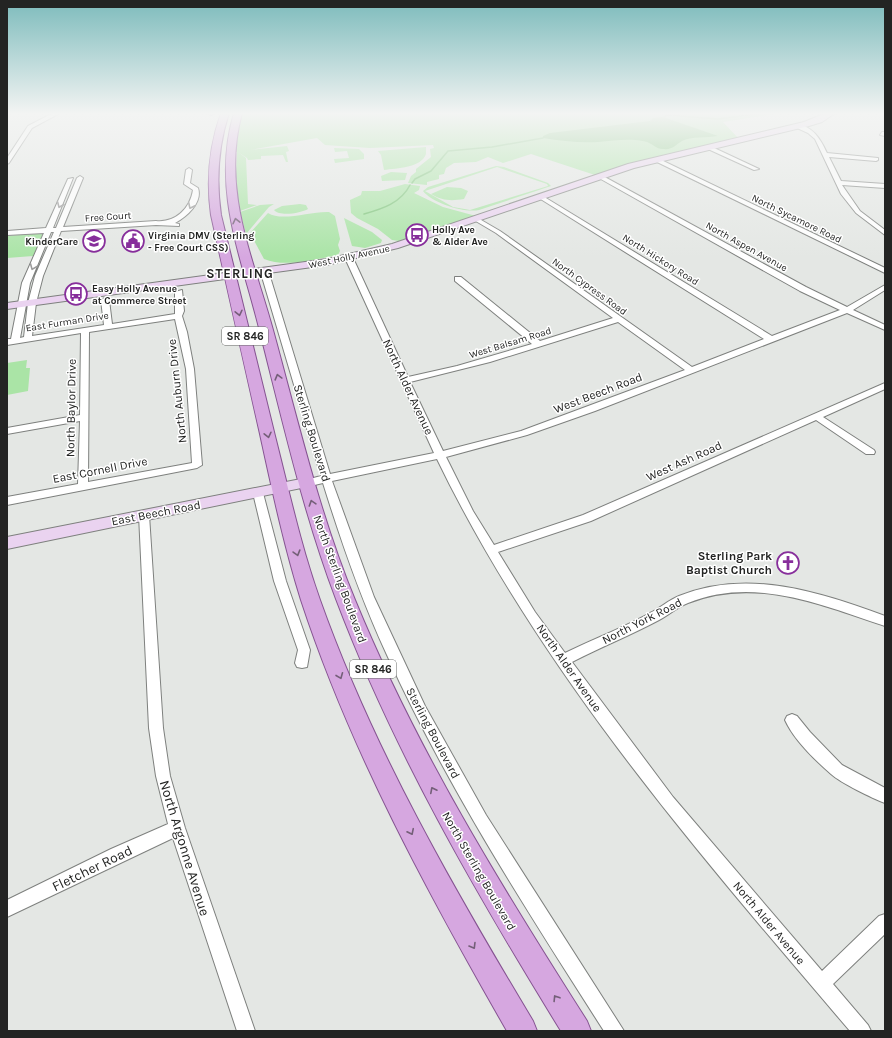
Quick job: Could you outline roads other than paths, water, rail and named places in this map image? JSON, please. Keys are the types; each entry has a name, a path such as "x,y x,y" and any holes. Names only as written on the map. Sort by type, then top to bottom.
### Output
{"main road":[{"name":"SR 846","path":"214,161 212,176 216,216 280,488 310,598 360,725 424,857 453,912 523,1031"},
{"name":"SR 846","path":"229,161 229,187 236,225 257,271"},
{"name":"North Sterling Boulevard","path":"257,271 306,483 345,599 381,686 445,812 522,944 577,1031"}],"street":[{"name":"West Holly Avenue","path":"7,306 349,258 395,246 631,166 651,161"},
{"name":"North Sycamore Road","path":"660,161 885,271"},
{"path":"739,161 756,169"},
{"path":"828,161 850,202 885,234"},
{"name":"Free Court","path":"169,223 191,209 196,189 187,184 190,170"},
{"name":"North Aspen Avenue","path":"601,177 803,289 885,328"},
{"path":"11,341 80,178"},
{"path":"28,338 26,282 71,179"},
{"path":"839,183 885,186"},
{"name":"North Hickory Road","path":"541,197 770,339"},
{"name":"North Cypress Road","path":"476,219 498,232 691,370"},
{"name":"Free Court","path":"7,233 169,223 177,225"},
{"path":"876,226 885,226"},
{"name":"North Alder Avenue","path":"349,258 468,512 531,615 565,660 600,712 668,802 862,1031"},
{"name":"Sterling Boulevard","path":"257,271 367,596 404,677 442,752 479,818 615,1031"},
{"path":"458,279 538,344"},
{"name":"West Beech Road","path":"306,483 440,455 524,433 592,409 847,310 885,287"},
{"name":"North Auburn Drive","path":"179,292 180,311 178,316 185,342 191,384 197,465"},
{"path":"105,300 108,326"},
{"name":"East Furman Drive","path":"11,341 178,316"},
{"name":"West Balsam Road","path":"406,380 500,358 538,344 618,319"},
{"name":"North Baylor Drive","path":"83,486 85,330"},
{"name":"West Ash Road","path":"490,550 527,540 587,518 885,386"},
{"path":"7,431 85,417"},
{"path":"817,417 870,452"},
{"name":"East Cornell Drive","path":"7,500 197,465"},
{"name":"East Beech Road","path":"7,543 306,483"},
{"path":"258,493 280,581 304,650 302,663"},
{"name":"North Argonne Avenue","path":"144,515 156,728 165,783 177,828 246,1031"},
{"name":"North York Road","path":"565,660 652,619 683,599 712,591 737,587 765,587 799,592 885,621"},
{"path":"792,720 805,737 837,770 885,796"},
{"name":"Fletcher Road","path":"7,909 117,855 177,828"},
{"path":"821,984 885,922"}],"waterway":[{"path":"412,183 415,179 431,171 439,161"},
{"path":"364,214 378,210 396,201 402,196 410,185"}],"place":[{"name":"Holly Ave & Alder Ave","path":"417,235"},
{"name":"KinderCare","path":"94,241"},
{"name":"Virginia DMV (Sterling - Free Court CSS)","path":"133,241"},
{"name":"Easy Holly Avenue at Commerce Street","path":"76,294"},
{"name":"Sterling Park Baptist Church","path":"788,563"}],"district":[{"name":"STERLING","path":"240,273"}]}
